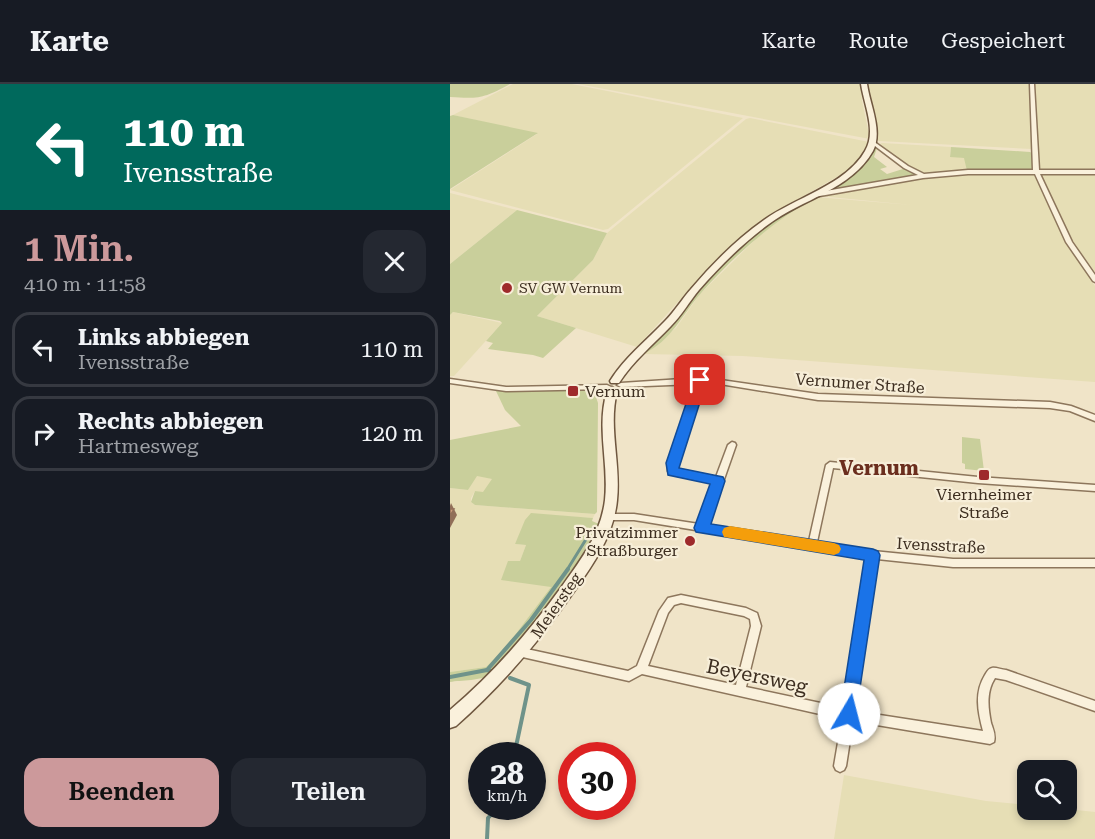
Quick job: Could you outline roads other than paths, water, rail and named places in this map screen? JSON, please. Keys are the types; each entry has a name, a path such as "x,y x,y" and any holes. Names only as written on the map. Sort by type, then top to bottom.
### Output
{"street":[{"path":"614,386 632,358 666,326 686,299 715,269 768,221 853,169 862,161 873,141 864,84"},
{"path":"1032,84 1036,171 1069,242 1095,280"},
{"path":"873,141 906,167 923,176"},
{"path":"811,195 923,176 968,172 1095,172"},
{"path":"700,380 672,463 672,471 718,481"},
{"name":"Vernumer Straße","path":"450,381 506,389 614,386 700,380 818,398 1050,405 1071,409 1095,418"},
{"name":"Meiersteg","path":"450,720 522,653 592,554 608,517 611,497 608,407 614,386"},
{"path":"702,528 732,445"},
{"path":"812,546 830,465 1095,488"},
{"name":"Ivensstraße","path":"608,517 634,517 873,555 953,562 1095,563"},
{"path":"840,766 873,555"},
{"path":"641,669 664,611 671,601 681,599 754,616 756,626 740,689"},
{"name":"Beyersweg","path":"522,653 629,676 641,669 849,714 990,738 982,712 985,682 992,673 1006,675 1095,706"}],"waterway":[{"path":"567,570 593,528"},
{"path":"487,670 531,620 568,569"},
{"path":"450,677 487,670"},
{"path":"487,670 494,672"},
{"path":"510,678 529,685 517,742"},
{"path":"487,839 488,820"}],"place":[{"name":"SV GW Vernum","path":"507,288"},
{"name":"Vernum","path":"573,391"},
{"name":"Viernheimer Straße","path":"984,475"},
{"name":"Privatzimmer Straßburger","path":"690,541"}],"district":[{"name":"Vernum","path":"879,468"}]}
